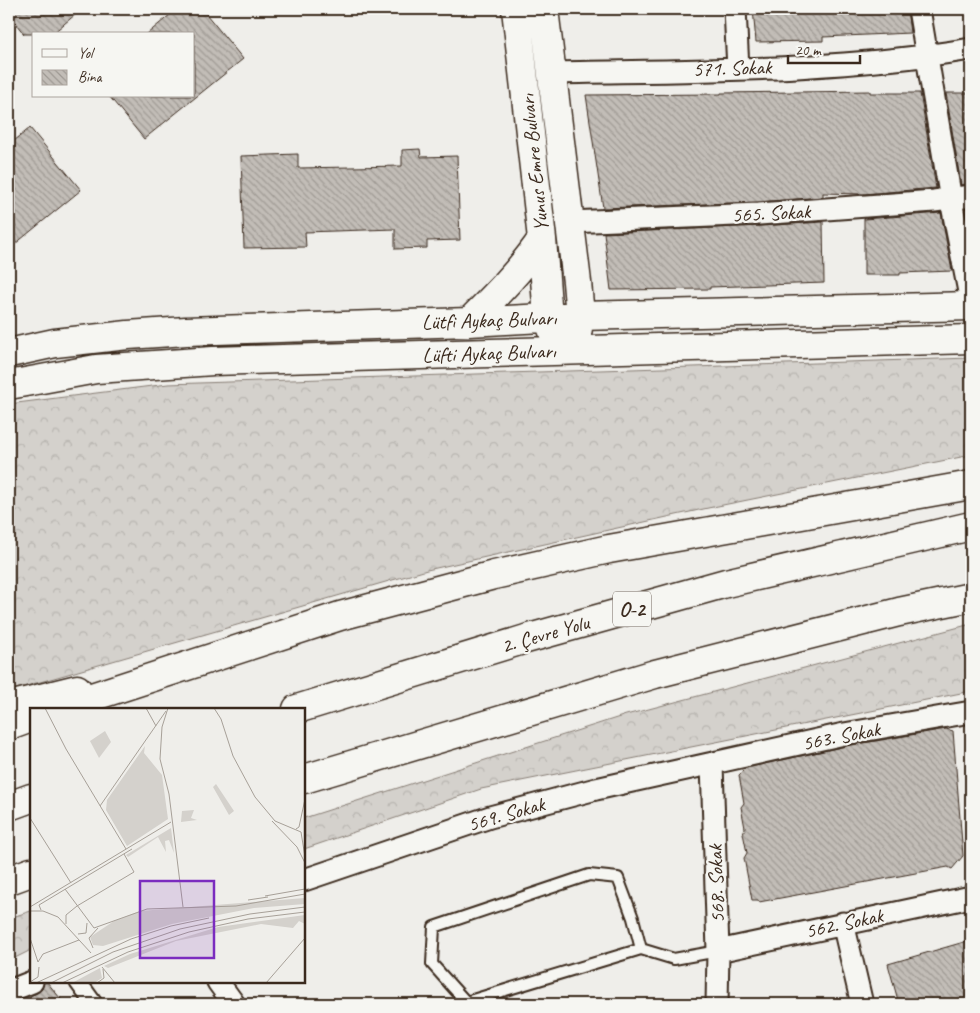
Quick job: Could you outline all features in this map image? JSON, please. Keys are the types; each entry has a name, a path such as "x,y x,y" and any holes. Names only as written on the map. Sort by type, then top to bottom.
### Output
{"main road":[{"name":"Yunus Emre Bulvarı","path":"516,9 542,239 548,318 551,329 558,341 569,351 574,342 580,316 544,9"},
{"path":"524,77 551,73"},
{"path":"469,322 531,256 542,239"},
{"name":"Lütfi Aykaç Bulvarı","path":"9,353 55,343 128,335 270,328 469,322 580,316 971,306"},
{"name":"Lüfti Aykaç Bulvarı","path":"9,385 96,370 213,361 971,339"},
{"path":"58,708 340,616 494,575 610,549 971,484"},
{"name":"2. Çevre Yolu","path":"300,708 526,639 726,583 971,526"},
{"path":"305,779 655,674 899,612 971,596"},
{"path":"9,706 62,692 169,671"},
{"path":"9,726 30,718"},
{"path":"9,806 30,798"},
{"path":"9,880 30,872"}],"street":[{"path":"736,9 738,69"},
{"path":"920,9 950,200 971,302"},
{"name":"571. Sokak","path":"551,73 738,69 851,63 926,56 971,48"},
{"name":"565. Sokak","path":"569,222 759,214 950,200 971,196"},
{"name":"563. Sokak","path":"712,764 844,734 971,712"},
{"name":"569. Sokak","path":"305,880 490,817 596,789 712,764"},
{"name":"568. Sokak","path":"712,764 718,951 717,1004"},
{"name":"562. Sokak","path":"718,951 971,897"},
{"path":"842,923 862,1004"},
{"path":"9,991 30,983"},
{"path":"79,983 94,1004"},
{"path":"219,983 234,1004"}],"lane":[{"path":"640,949 633,918 618,878 588,875 434,927 432,964 466,1003 640,949 674,959 718,951"}],"green space":[{"path":"971,358 971,455 708,508 427,570 9,691 9,404 168,384"},
{"path":"971,624 971,691 481,789 305,849 305,818 626,715"},
{"path":"30,911 30,950 9,961 9,918"}],"building":[{"path":"9,9 82,9 54,32 32,32 32,34 24,34 9,15"},
{"path":"177,9 202,9 243,59 195,98 195,32 149,32"},
{"path":"753,9 907,9 910,33 823,37 823,41 756,42"},
{"path":"870,91 870,93 920,93 936,188 863,194 823,193 823,197 758,202 603,208 586,95"},
{"path":"946,93 971,93 971,184 961,185"},
{"path":"111,98 195,98 144,139"},
{"path":"30,128 81,190 9,249 9,145"},
{"path":"420,149 421,157 457,156 460,240 427,241 427,248 395,249 395,229 305,232 306,247 244,248 241,156 298,154 298,168 402,166 402,150"},
{"path":"941,213 952,271 900,273 900,275 864,275 864,219"},
{"path":"823,222 824,283 710,287 710,289 611,290 604,233"},
{"path":"946,729 953,731 963,856 952,869 948,867 759,902 758,900 752,900 744,858 747,853 741,807 744,803 739,775 746,768 846,746"},
{"path":"971,940 971,1004 899,1004 888,964"},
{"path":"44,983 48,983 65,1004 9,1004 37,993 42,989"}]}
